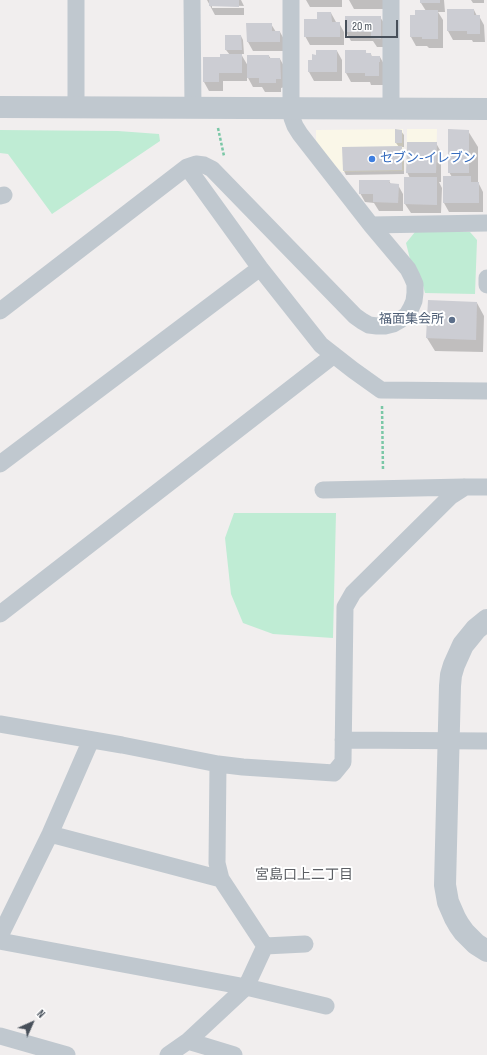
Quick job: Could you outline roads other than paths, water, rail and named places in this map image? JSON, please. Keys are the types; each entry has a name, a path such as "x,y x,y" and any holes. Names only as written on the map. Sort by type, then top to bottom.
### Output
{"street":[{"path":"76,0 76,108"},
{"path":"192,0 193,108"},
{"path":"0,311 187,167 196,164 204,165 212,169 355,316 369,324 385,326 393,324 407,315 414,301 416,292 415,284 408,269 371,226 300,134 292,118 291,0"},
{"path":"391,0 391,109"},
{"path":"0,107 487,109"},
{"path":"187,167 260,268 321,345 334,355 381,390 487,391"},
{"path":"371,226 487,223"},
{"path":"0,464 260,268"},
{"path":"487,278 487,285"},
{"path":"0,614 334,355"},
{"path":"0,724 218,764 334,773 343,762 345,607 353,593 451,496 465,487"},
{"path":"323,490 487,487"},
{"path":"487,620 476,628 463,645 454,665 450,686 445,885 451,910 459,925 476,944 487,951"},
{"path":"0,936 50,834 91,740"},
{"path":"344,740 487,741"},
{"path":"218,764 217,863 221,879 265,946"},
{"path":"50,834 221,879"},
{"path":"0,941 246,987 326,1006"},
{"path":"265,946 305,944"},
{"path":"168,1055 188,1041 246,987 265,946"},
{"path":"0,1036 67,1055"},
{"path":"188,1041 234,1055"}],"place":[{"name":"セブン-イレブン","path":"372,159"},
{"name":"福面集会所","path":"452,320"}],"district":[{"name":"宮島口上二丁目","path":"304,875"}]}
